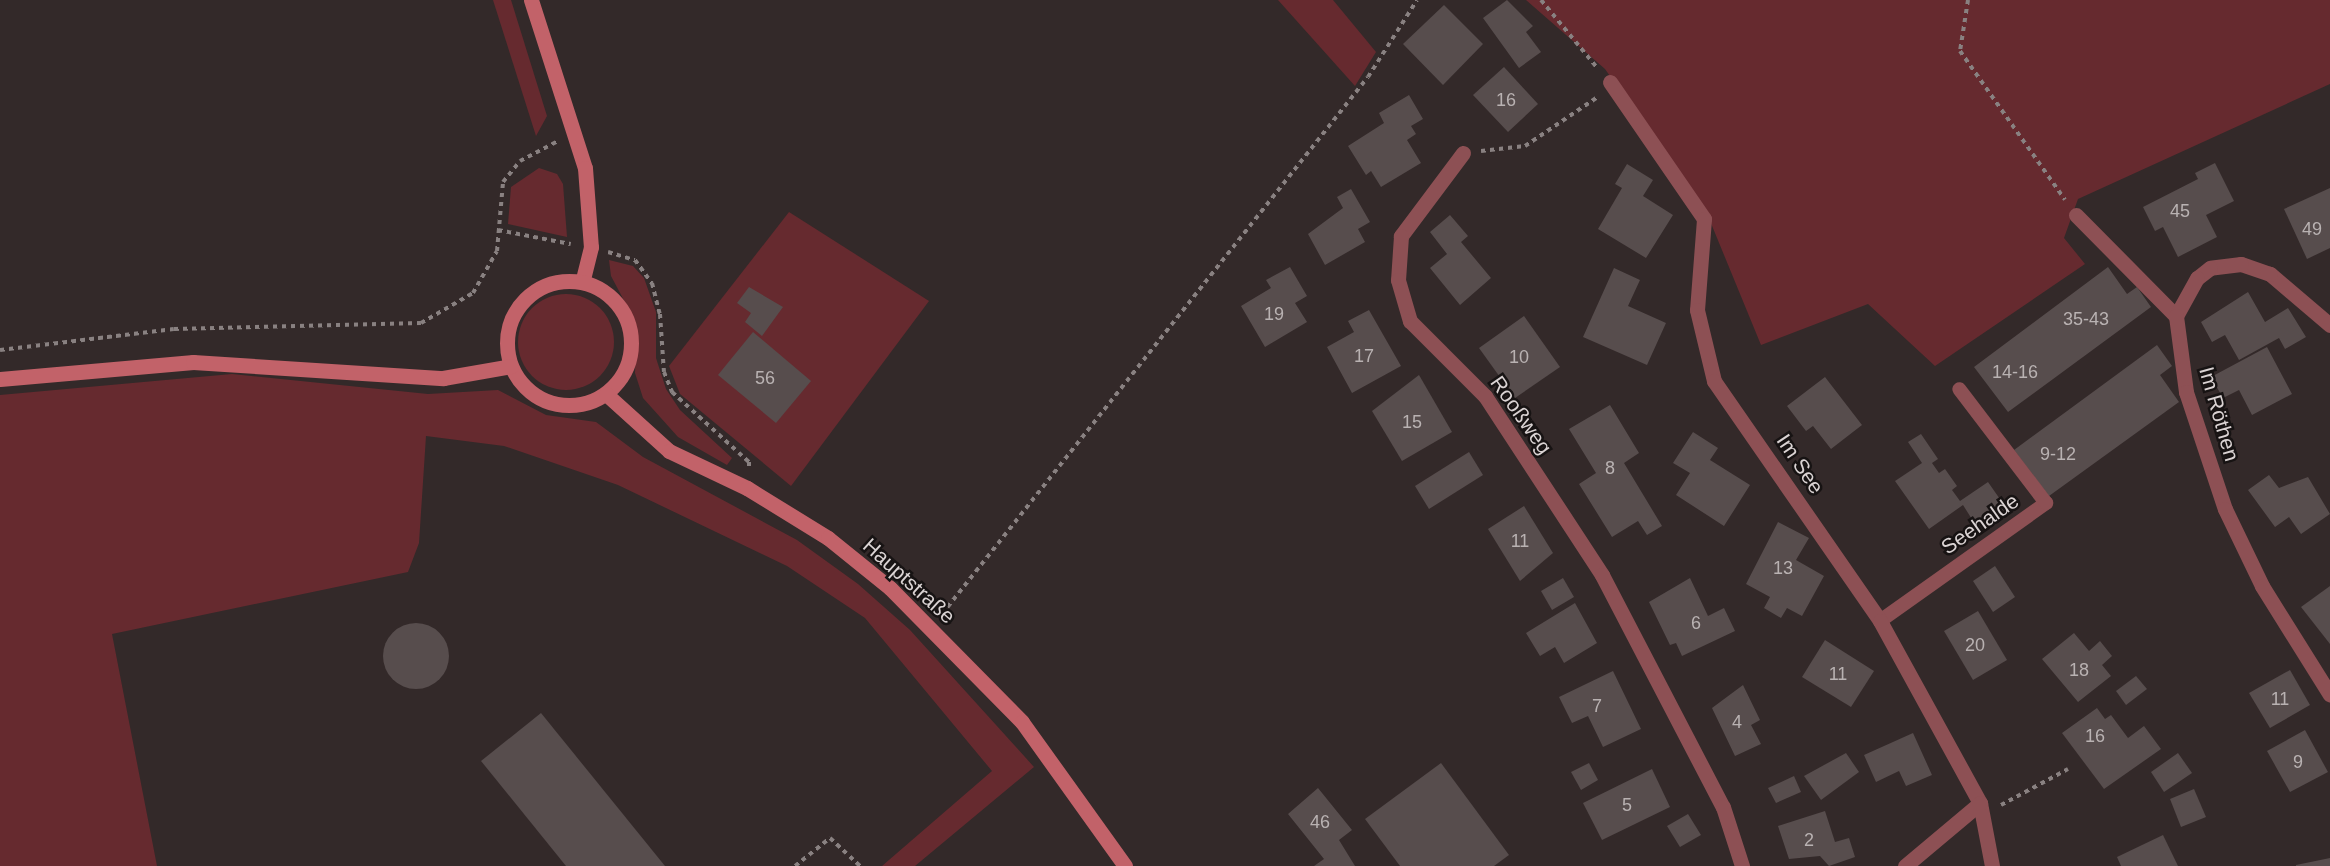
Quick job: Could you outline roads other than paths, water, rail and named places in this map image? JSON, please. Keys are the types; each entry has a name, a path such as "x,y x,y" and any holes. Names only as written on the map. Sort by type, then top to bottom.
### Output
{"main road":[{"path":"531,0 576,136 591,207 591,247 582,282"},
{"path":"582,282 601,289 627,320 629,360 606,394 572,405 554,403 523,385 511,366 508,331 527,297 543,286 582,282"},
{"path":"0,379 193,362 443,378 511,366"},
{"name":"Hauptstraße","path":"606,394 669,451 747,488 828,538 932,627 1022,722 1125,866"}],"street":[{"name":"Im See","path":"1612,84 1704,219 1697,310 1714,381 1880,621 1982,809 1992,866"},
{"name":"Rooßweg","path":"1463,153 1401,237 1398,280 1410,321 1485,396 1602,575 1723,807 1743,866"},
{"path":"2076,216 2176,316 2197,278 2210,268 2241,264 2270,274 2330,325"},
{"name":"Im Röthen","path":"2176,316 2186,392 2225,509 2262,586 2330,695"},
{"path":"1905,866 1982,809"}],"lane":[{"name":"Seehalde","path":"1880,621 2046,503 1959,389"}]}
